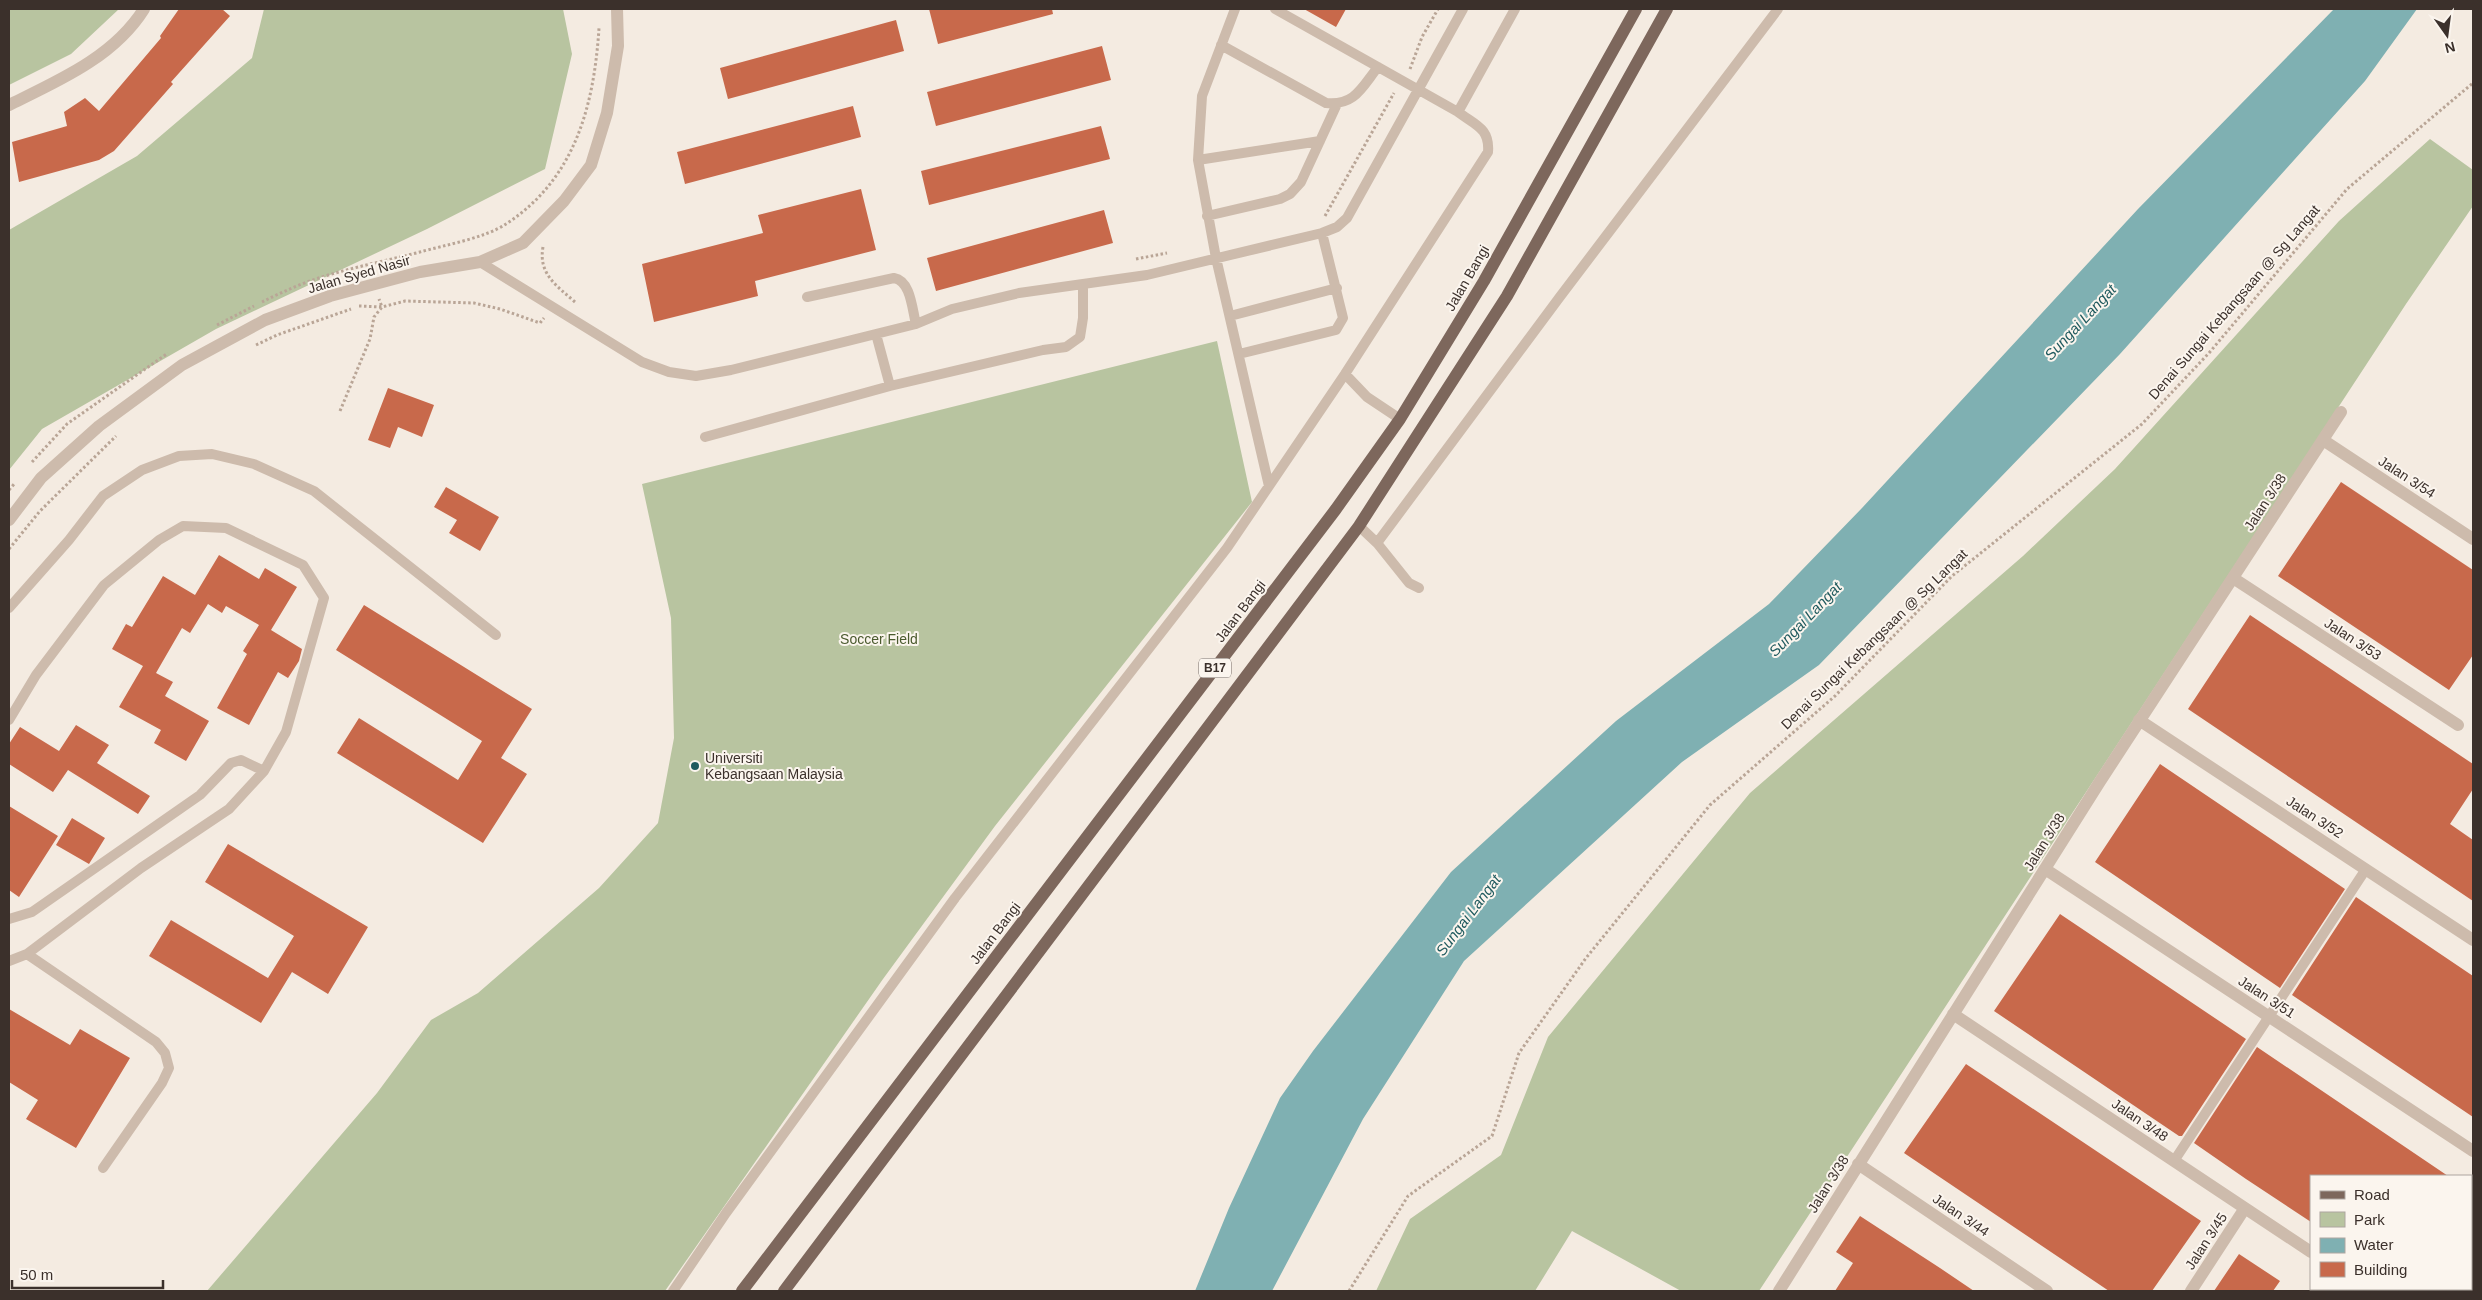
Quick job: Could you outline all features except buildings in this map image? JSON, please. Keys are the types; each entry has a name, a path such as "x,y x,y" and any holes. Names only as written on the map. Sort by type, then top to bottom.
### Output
{"main road":[{"name":"Jalan Bangi","path":"742,1291 1336,509 1400,419 1484,281 1636,9"},
{"name":"B17","path":"784,1291 1360,526 1507,296 1667,9"}],"street":[{"path":"9,105 82,69 134,24 144,9"},
{"name":"Jalan Syed Nasir","path":"9,520 41,478 99,426 182,365 265,320 330,296 420,272 480,262 523,243 564,202 591,165 607,113 618,46 617,9"},
{"name":"Jalan 3/38","path":"1779,1291 2139,720 2341,412"},
{"name":"Jalan 3/54","path":"2323,440 2473,539"},
{"name":"Jalan 3/53","path":"2233,578 2458,725"},
{"name":"Jalan 3/52","path":"2139,720 2473,940"},
{"name":"Jalan 3/51","path":"2045,869 2473,1151"},
{"name":"Jalan 3/48","path":"1953,1014 2310,1251"},
{"name":"Jalan 3/44","path":"1858,1164 2046,1291"},
{"name":"Jalan 3/45","path":"2191,1291 2245,1208"}],"lane":[{"path":"1235,9 1202,96 1198,160 1216,258 1268,486"},
{"path":"673,1291 726,1213 955,898 1227,548 1345,374 1488,152 1489,140 1485,132 1458,112 1275,9"},
{"path":"480,262 642,362 669,372 696,376 732,370 916,324 952,310 1010,295 1147,275 1322,233 1337,227 1347,218 1417,88 1463,9"},
{"path":"1458,112 1515,9"},
{"path":"1377,543 1559,298 1778,9"},
{"path":"1221,45 1326,103 1337,104 1348,101 1355,96 1378,67"},
{"path":"1207,216 1280,200 1290,194 1301,182 1337,104"},
{"path":"1198,160 1320,141"},
{"path":"1239,354 1336,330 1344,318 1322,233"},
{"path":"807,298 894,278 899,279 906,286 916,324"},
{"path":"705,437 890,386 1066,346 1080,337 1083,318 1083,285"},
{"path":"1230,316 1337,288"},
{"path":"876,334 890,386"},
{"path":"1345,374 1367,397 1400,419"},
{"path":"9,608 69,540 103,496 142,470 179,456 212,454 254,464 314,491 496,636"},
{"path":"9,720 36,675 104,585 158,540 183,526 226,528 303,565 324,598 286,732 264,771 229,809 141,868 27,954 9,961"},
{"path":"1360,526 1377,543 1409,583 1419,588"},
{"path":"9,919 32,912 200,795 231,763 241,760 264,771"},
{"path":"2174,1161 2366,870"},
{"path":"27,954 156,1042 165,1053 169,1068 162,1083 103,1168"}],"path":[{"path":"1321,220 1335,200 1412,65 1422,37 1438,9"},
{"path":"212,328 245,309 307,282 463,240 504,225 535,202 564,167 582,128 592,79 600,23"},
{"name":"Denai Sungai Kebangsaan @ Sg Langat","path":"1349,1291 1408,1196 1492,1136 1519,1053 1586,958 1710,805 1835,696 1952,576 2142,424 2209,353 2347,190 2473,83"},
{"path":"544,241 543,266 548,278 581,306"},
{"path":"1134,260 1172,252"},
{"path":"252,348 277,335 359,306 382,307 405,301 474,302 540,323 567,294"},
{"path":"340,411 370,339 374,317"},
{"path":"30,464 66,424 153,361 170,352"},
{"path":"9,549 40,511 120,432"},
{"path":"9,490 19,477"}],"green space":[{"path":"9,9 119,9 71,54 9,85"},
{"path":"264,9 563,9 572,54 545,169 427,229 216,329 42,429 9,470 9,230 137,156 252,58"},
{"path":"2430,139 2473,170 2473,206 2406,304 1759,1291 1681,1291 1572,1231 1535,1291 1376,1291 1410,1219 1501,1155 1548,1037 1750,793 2023,556 2115,469 2339,221"},
{"name":"Soccer Field","path":"1217,341 1252,502 995,826 883,979 665,1291 207,1291 377,1093 431,1020 478,993 599,888 658,823 674,738 671,618 642,484"}],"water":[{"name":"Sungai Langat","path":"2334,9 2417,9 2365,81 2120,354 1819,665 1682,762 1464,961 1363,1119 1272,1291 1195,1291 1229,1208 1280,1098 1313,1051 1451,872 1616,721 1769,604 1862,508 2138,209"}],"place":[{"name":"Universiti Kebangsaan Malaysia","path":"695,766"}]}
